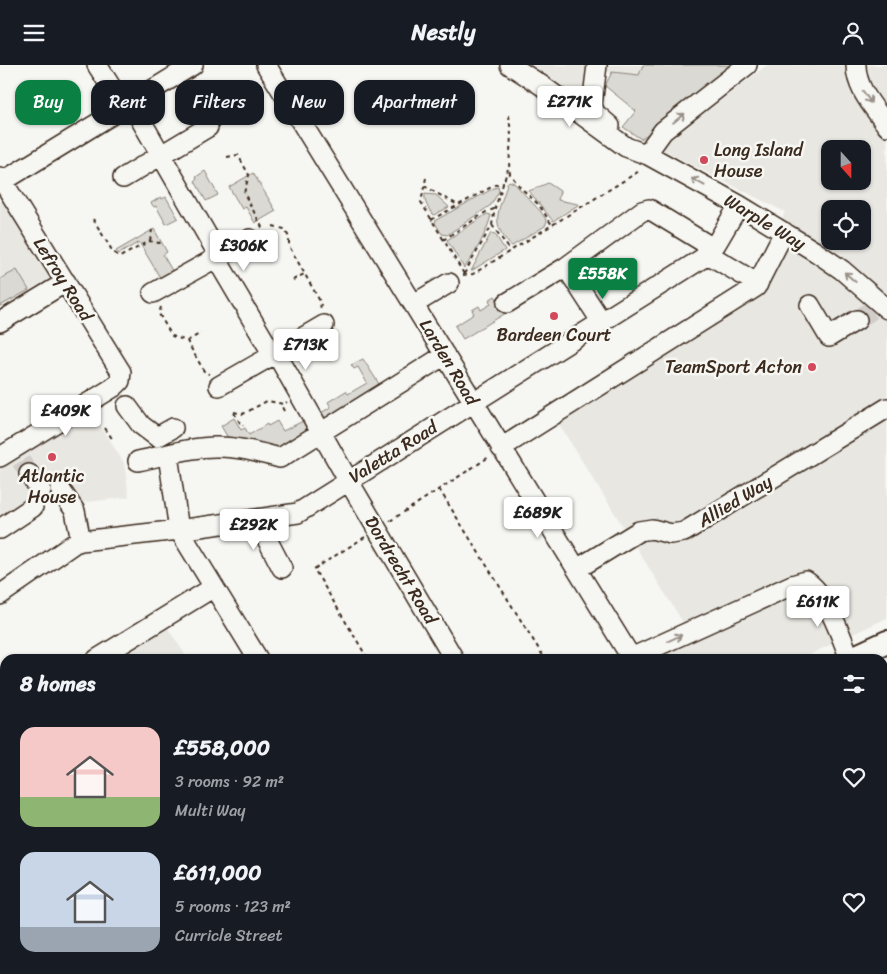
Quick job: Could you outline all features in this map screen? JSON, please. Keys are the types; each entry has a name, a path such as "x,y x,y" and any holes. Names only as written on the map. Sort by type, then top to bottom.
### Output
{"main road":[{"path":"861,654 887,642"}],"street":[{"name":"Dordrecht Road","path":"97,65 108,80"},
{"path":"165,82 193,65"},
{"name":"Larden Road","path":"266,65 629,654"},
{"name":"Warple Way","path":"510,65 541,85 626,147 649,157 739,205 816,252 842,270 874,311"},
{"path":"597,65 592,105 595,113 649,157 663,131 748,65"},
{"path":"856,65 859,86 887,126"},
{"path":"1,180 93,125"},
{"name":"Dordrecht Road","path":"141,125 161,155 245,307 322,432 376,529 451,654"},
{"path":"123,178 208,127"},
{"name":"Lefroy Road","path":"1,180 121,372 121,393 141,425 164,442"},
{"name":"Valetta Road","path":"0,595 75,543 82,541 257,520 298,513 703,258 711,251 739,205"},
{"path":"506,303 566,267 642,211 649,209 758,283"},
{"path":"501,448 756,287 784,232"},
{"path":"158,300 218,257 257,235"},
{"path":"566,267 601,321"},
{"path":"414,304 456,279"},
{"path":"0,322 66,282"},
{"path":"810,305 829,337 874,311"},
{"path":"215,380 275,354 321,320"},
{"path":"164,442 181,451 218,447 242,449 280,457 445,355"},
{"path":"0,529 37,499 16,460 121,393"},
{"name":"Allied Way","path":"577,569 639,531 652,529 671,534 684,533 887,408"},
{"path":"138,461 164,442"},
{"path":"164,442 179,530 255,654"},
{"path":"60,489 75,511 82,541"},
{"path":"257,520 282,568"},
{"path":"638,654 710,615 796,580 812,585 820,596 848,654"},
{"path":"105,654 214,587"}],"path":[{"path":"456,279 492,225 509,168 509,115"},
{"path":"227,157 238,155 249,175 244,193 257,235"},
{"path":"456,279 473,273 552,225 649,157"},
{"path":"509,168 514,181 539,205 552,225"},
{"path":"426,178 421,203 443,240 456,279"},
{"path":"431,220 495,185 504,183"},
{"path":"424,186 458,205"},
{"path":"443,240 486,212 496,208"},
{"path":"93,219 113,253 120,257 150,241 162,242"},
{"path":"492,225 510,250"},
{"path":"273,226 284,229 289,237 289,246 321,303 321,320"},
{"path":"150,241 152,230"},
{"path":"293,280 304,274"},
{"path":"158,300 159,314 172,336 187,341 205,373 215,380"},
{"path":"187,341 201,333"},
{"path":"243,425 242,427 234,412 243,414 267,401 284,404 300,395"},
{"path":"284,404 282,407 284,411"},
{"path":"105,428 113,440"},
{"path":"365,654 314,569 501,448"},
{"path":"439,489 542,654"}],"shaded area":[{"path":"523,65 643,65 639,75 591,70 588,89 582,106"},
{"path":"643,65 740,65 641,139 623,127 636,111 605,86 612,72 639,75"},
{"path":"767,65 887,65 887,618 811,654 653,654 805,577 686,627 552,413 755,284 785,212 659,148"},
{"path":"205,171 218,195 206,201 195,181 196,177"},
{"path":"253,173 276,211 255,223 246,207 242,209 229,187"},
{"path":"509,181 514,183 547,221 545,226 512,246 504,237 498,223 499,210"},
{"path":"548,183 560,191 558,200 578,204 553,221 529,191"},
{"path":"498,187 499,191 491,205 447,235 442,234 435,223 436,220"},
{"path":"425,194 436,195 449,207 434,215 427,205"},
{"path":"161,197 162,199 166,197 178,218 166,224 156,206 154,207 151,203"},
{"path":"0,198 50,278 0,308"},
{"path":"487,214 491,215 484,236 464,268 447,240"},
{"path":"154,229 167,252 163,255 174,274 164,284 139,242 119,254 116,251"},
{"path":"491,233 495,234 505,250 471,271"},
{"path":"17,270 29,290 0,306 0,279"},
{"path":"495,296 506,313 463,339 455,326 474,314 472,310 479,306 481,310 491,304 489,300"},
{"path":"363,359 383,390 325,422 319,414 331,407 328,402 346,391 348,394 367,383 358,367 354,369 351,365"},
{"path":"92,412 124,463 129,497 79,503 75,530 50,497 0,531 0,468"},
{"path":"234,418 241,430 245,428 249,435 267,424 268,426 277,421 283,431 303,421 310,435 281,453 231,443 221,426"},
{"path":"162,619 185,654 105,654"}],"tunnel":[{"path":"857,320 872,310"},
{"path":"21,461 29,474"}],"place":[{"name":"Long Island House","path":"704,160"},
{"name":"Bardeen Court","path":"554,316"},
{"name":"TeamSport Acton","path":"812,367"},
{"name":"Atlantic House","path":"52,457"}]}
